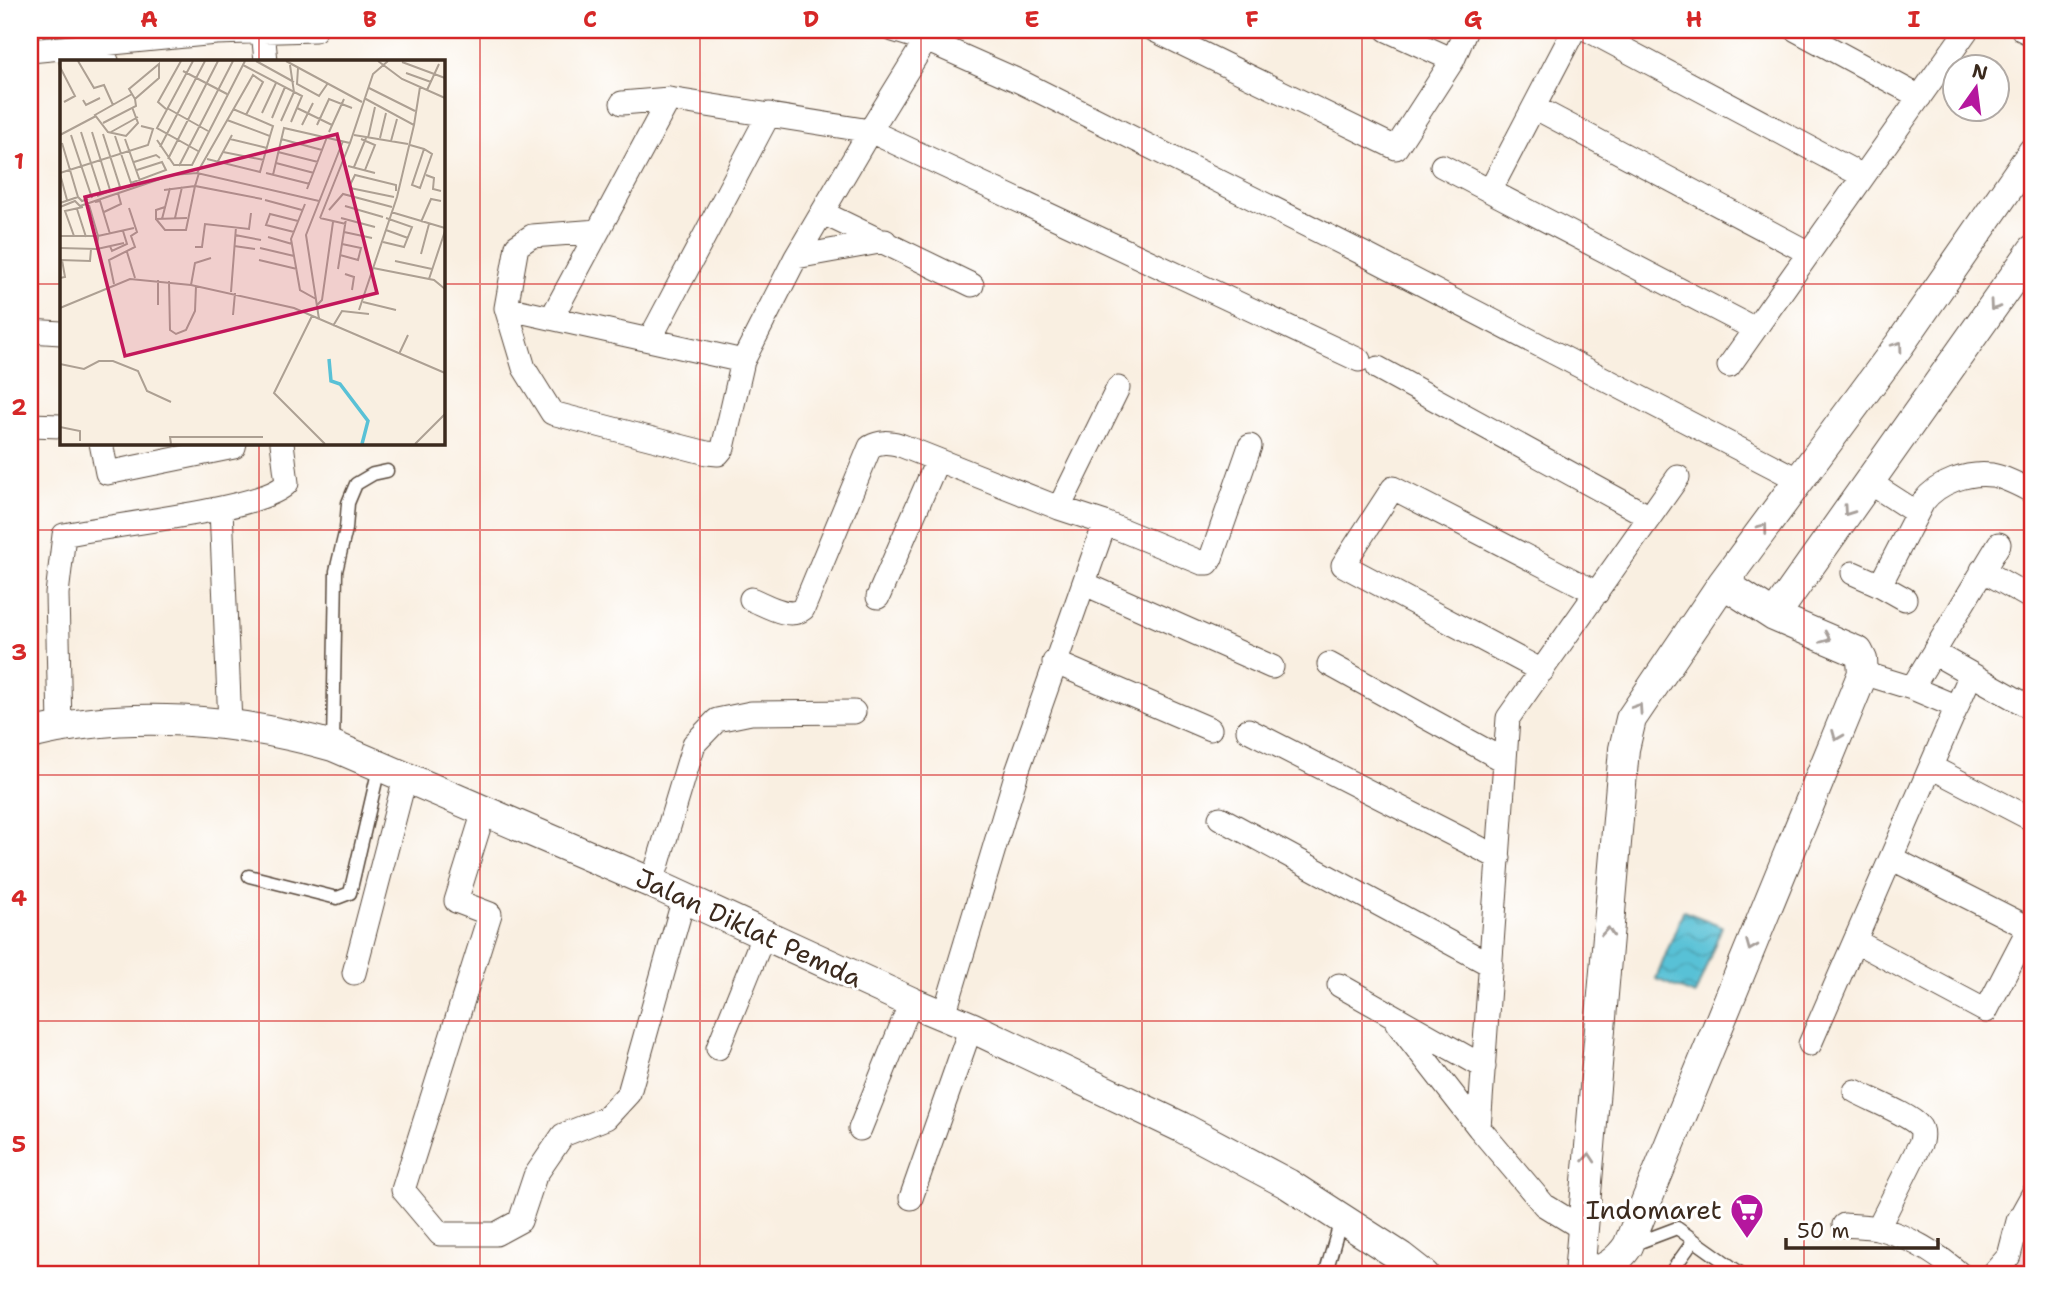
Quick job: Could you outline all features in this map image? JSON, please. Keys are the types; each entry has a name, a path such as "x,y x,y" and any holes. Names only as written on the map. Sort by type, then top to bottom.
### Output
{"street":[{"path":"30,51 188,35 315,30"},
{"path":"1154,30 1396,148 1452,60 1466,30"},
{"path":"1387,30 1452,60"},
{"path":"1490,191 1574,30"},
{"path":"1588,30 1864,176"},
{"path":"1796,30 1920,97"},
{"path":"1729,366 1967,30"},
{"path":"2023,30 2033,35"},
{"path":"263,31 266,60"},
{"path":"598,231 532,236 517,246 506,308 524,368 552,413 718,454 723,448 743,361 796,257 870,131 910,33 1021,82 1364,254 1799,481"},
{"path":"78,60 104,60"},
{"path":"30,66 60,62"},
{"path":"622,103 669,99 870,131 1369,364 1650,517"},
{"path":"552,317 669,99"},
{"path":"1534,107 1809,254"},
{"path":"650,339 769,114"},
{"path":"1579,1275 1624,749 1631,719 1728,587 1799,481 1900,344 2033,152"},
{"path":"1442,166 1755,329"},
{"path":"823,213 972,285"},
{"path":"796,257 885,241"},
{"path":"1769,613 1869,482 2033,250"},
{"path":"506,308 743,361"},
{"path":"30,331 60,333"},
{"path":"1059,508 1118,388"},
{"path":"30,425 60,426"},
{"path":"751,599 791,614 803,609 870,447 888,442 1105,523 1202,563 1208,563 1250,446"},
{"path":"101,444 107,473 234,447 235,444"},
{"path":"60,726 57,594 64,535 221,509 283,488 287,483 282,444"},
{"path":"878,597 937,461"},
{"path":"1880,585 1930,493 1966,476 1993,475 2033,492"},
{"path":"1479,1128 1508,718 1678,477"},
{"path":"1869,482 1917,513"},
{"path":"1542,671 1343,565 1393,488 1597,593"},
{"path":"221,509 230,724"},
{"path":"944,1015 1017,772 1105,523"},
{"path":"1912,688 1998,544"},
{"path":"1982,570 2033,599"},
{"path":"1853,573 1905,599"},
{"path":"1085,584 1272,667"},
{"path":"1589,1275 1607,1268 1620,1258 1628,1246 1863,673 1863,660 1858,652 1769,613 1728,587"},
{"path":"1934,653 2033,709"},
{"path":"1054,662 1210,729"},
{"path":"1329,664 1505,761"},
{"path":"1863,673 1912,688 1957,707"},
{"path":"1810,1044 1971,674"},
{"path":"652,883 694,744 718,720 751,713 854,712"},
{"name":"Jalan Diklat Pemda","path":"30,734 60,726 122,721 190,721 230,724 298,736 333,746 652,883 971,1027 1181,1126 1288,1184 1401,1256 1424,1275"},
{"path":"1248,730 1499,858"},
{"path":"1931,767 2033,820"},
{"path":"354,973 392,773"},
{"path":"484,811 456,901 490,914 403,1190 440,1234 496,1234 520,1222 535,1176 563,1135 606,1118 629,1093 684,898"},
{"path":"1220,818 1491,965"},
{"path":"1855,941 1986,1011 2029,928 1891,858"},
{"path":"718,1048 764,934"},
{"path":"1339,985 1484,1067"},
{"path":"860,1129 911,1002"},
{"path":"1388,1013 1544,1205 1583,1228"},
{"path":"911,1198 971,1027"},
{"path":"1855,1091 1906,1117 1920,1126 1922,1133 1921,1142 1878,1228"},
{"path":"1992,1275 2009,1256 2018,1221 2033,1194"},
{"path":"1844,1224 1878,1228 1918,1244 1942,1258 1961,1275"}],"lane":[{"path":"333,746 336,571 346,529 348,503 356,484 373,474 387,471"},
{"path":"249,876 337,898 350,894 392,773"},
{"path":"1325,1275 1341,1220"},
{"path":"1628,1246 1677,1228 1743,1275"},
{"path":"1669,1275 1694,1240"}],"shaded area":[{"path":"2033,1233 2033,1275 2012,1275"}],"water":[{"path":"1683,911 1722,926 1695,995 1656,979"}],"place":[{"name":"Indomaret","path":"1747,1240"}]}
